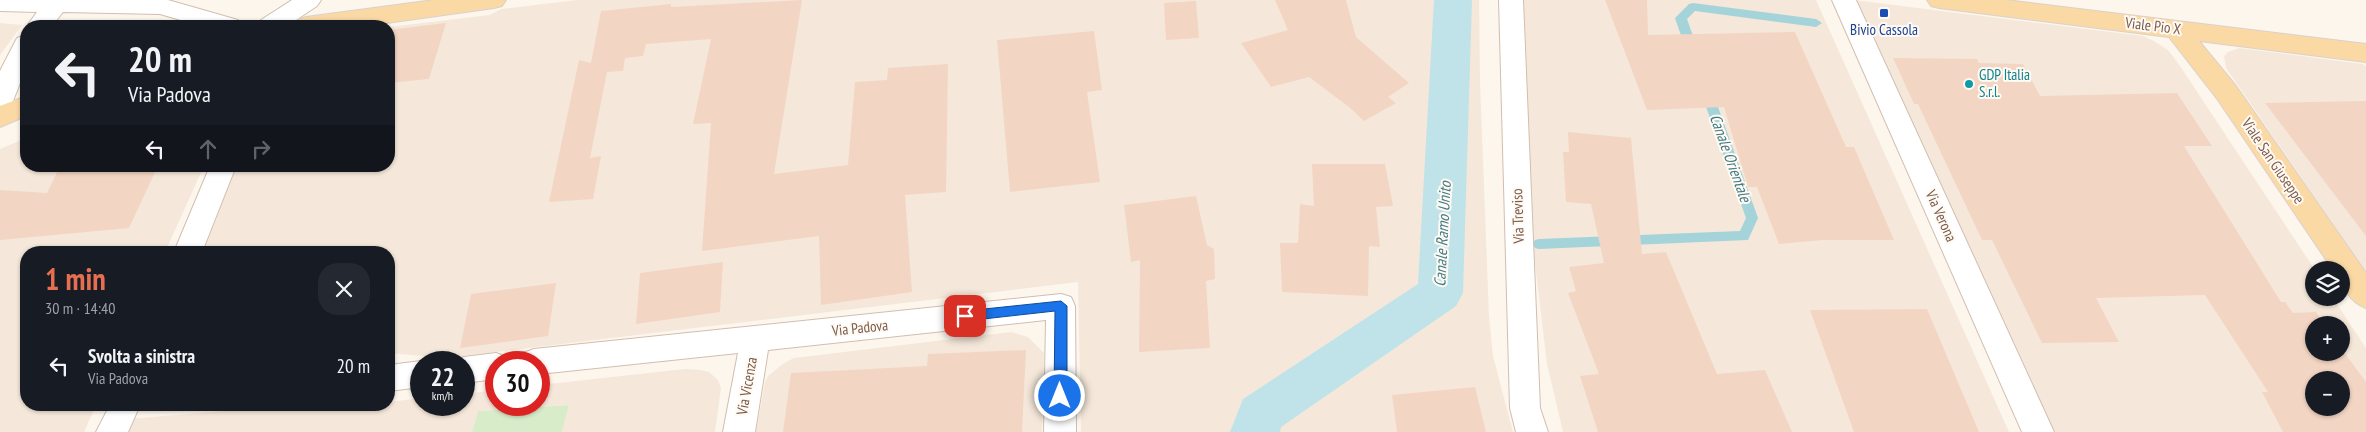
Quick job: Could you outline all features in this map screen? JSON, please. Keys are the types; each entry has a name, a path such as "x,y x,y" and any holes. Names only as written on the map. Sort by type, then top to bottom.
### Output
{"main road":[{"name":"Viale Pio X","path":"1939,0 2366,53"},
{"path":"349,20 486,1"},
{"name":"Viale San Giuseppe","path":"2176,29 2227,93 2366,296"},
{"path":"0,117 20,109"}],"street":[{"path":"279,20 309,0"},
{"name":"Via Treviso","path":"1511,0 1525,408 1532,432"},
{"name":"Via Verona","path":"1844,0 2038,432"},
{"path":"44,20 58,2"},
{"path":"0,3 58,2 160,6 209,20"},
{"path":"160,6 178,20"},
{"path":"0,104 20,54"},
{"path":"190,246 221,172"},
{"name":"Via Padova","path":"550,360 1061,306 1060,432"},
{"name":"Via Vicenza","path":"739,432 755,339"},
{"path":"395,377 410,375"},
{"path":"112,432 121,411"}],"shaded area":[{"path":"577,0 1445,0 1428,291 1249,409 1241,432 1081,432 1078,282 504,351 485,351 485,353 475,355 475,351 410,351 410,355 395,354 395,246 203,246 233,172 395,172 395,26 490,15 501,9"},
{"path":"1462,0 1479,0 1480,82 1489,316 1493,356 1513,432 1262,432 1266,420 1428,314 1448,297"},
{"path":"1518,0 1816,0 2009,432 1563,432 1547,364 1530,222"},
{"path":"1854,0 2143,36 2168,50 2309,261 2305,261 2305,306 2338,306 2345,316 2305,316 2305,361 2350,361 2350,324 2366,348 2366,432 2052,432"},
{"path":"0,23 20,25 20,28 0,55"},
{"path":"2239,48 2363,64 2366,67 2366,272 2226,68 2224,56 2228,52"},
{"path":"20,141 20,172 201,172 168,246 20,246 20,411 93,411 84,432 0,432 0,149"},
{"path":"1011,332 1028,337 1044,353 1042,432 756,432 765,382 768,376 784,363 794,358"},
{"path":"685,369 709,372 718,380 721,388 715,432 562,432 569,405 550,406 550,384"},
{"path":"485,391 485,411 478,411 472,432 122,432 127,419 225,411 395,411 395,401 410,399 410,416 475,416 475,393"}],"green space":[{"path":"569,405 562,432 472,432 478,411 485,411 485,416 550,416 550,406"}],"building":[{"path":"802,0 774,174 848,165 855,82 887,80 888,68 948,64 946,192 905,195 912,292 821,305 819,236 702,251 711,123 693,124 711,39 646,44 643,56 625,58 623,71 607,72 590,158 601,156 593,199 549,202 579,60 591,63 601,11 671,4 671,7"},
{"path":"1275,0 1346,0 1356,37 1409,83 1388,97 1396,103 1364,121 1349,107 1309,77 1271,87 1241,43 1288,30"},
{"path":"1605,0 1647,0 1648,35 1795,32 1846,147 1854,147 1894,240 1823,240 1779,244 1757,187 1748,187 1724,107 1647,110"},
{"path":"1196,1 1199,38 1166,40 1164,3"},
{"path":"446,23 429,79 395,82 395,29"},
{"path":"1094,31 1102,90 1087,92 1100,182 1010,192 997,40"},
{"path":"1893,58 1977,59 1979,63 2023,64 2040,96 2177,93 2212,146 2184,146 2281,302 2285,302 2293,313 2316,312 2319,316 2305,316 2305,361 2350,360 2366,382 2366,432 2283,432 2262,392 2268,392 2205,295 2096,298 2119,342 2042,343 1992,240 1982,240 1918,104 1914,104"},
{"path":"2366,101 2366,236 2265,103"},
{"path":"1568,132 1631,138 1642,254 1666,252 1717,374 1765,370 1792,432 1598,432 1580,376 1599,374 1568,293 1576,291 1569,267 1604,263 1591,204 1566,202 1563,152 1569,152"},
{"path":"1312,164 1385,164 1393,206 1376,207 1380,247 1369,246 1368,296 1282,292 1280,243 1298,243 1300,204 1314,206"},
{"path":"57,172 155,172 129,228 0,240 0,190 47,193"},
{"path":"1196,196 1207,245 1214,249 1215,279 1206,281 1210,348 1139,352 1140,260 1131,262 1124,205"},
{"path":"723,262 720,312 636,324 640,273"},
{"path":"556,283 548,336 460,348 471,294"},
{"path":"1927,309 1979,432 1854,432 1810,310"},
{"path":"1026,350 1022,432 783,432 791,373 927,366 928,354"},
{"path":"1475,387 1486,432 1397,432 1392,395"}],"waterway":[{"name":"Canale Ramo Unito","path":"1255,432 1260,414 1440,293 1453,0"},
{"name":"Canale Orientale","path":"1692,50 1681,18 1693,7 1816,23"},
{"name":"Canale Orientale","path":"1539,244 1744,236 1752,218 1707,93"}],"place":[{"name":"Bivio Cassola","path":"1884,13"},
{"name":"GDP Italia S.r.l.","path":"1969,84"}],"route":[{"path":"965,316 1061,306 1060,396"}]}
